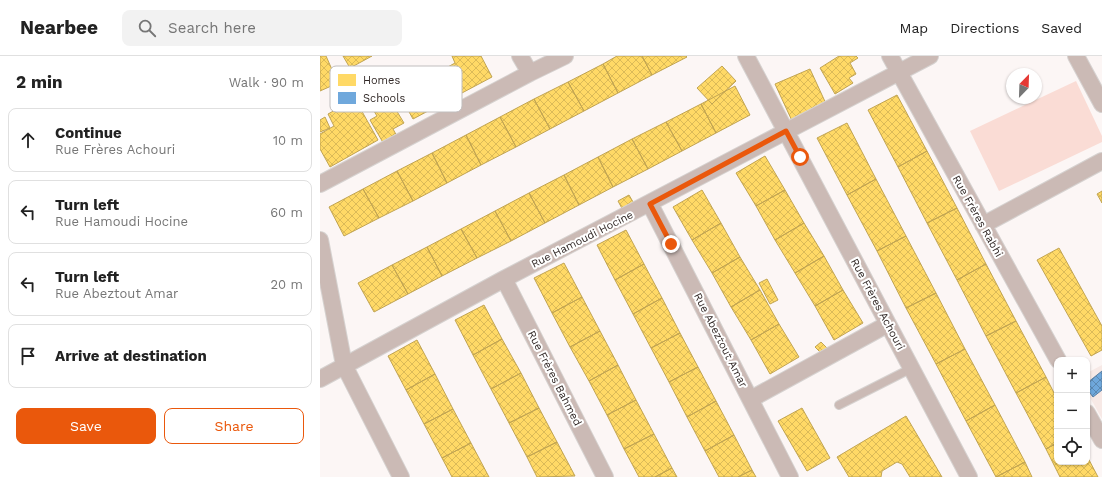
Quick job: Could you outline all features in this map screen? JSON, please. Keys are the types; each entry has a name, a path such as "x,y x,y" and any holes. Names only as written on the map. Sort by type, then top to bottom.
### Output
{"street":[{"path":"520,56 530,73"},
{"path":"462,109 565,56"},
{"name":"Rue Frères Achouri","path":"746,56 969,477"},
{"name":"Rue Frères Rabhi","path":"890,56 1056,357"},
{"name":"Rue Hamoudi Hocine","path":"320,379 504,280 930,56"},
{"path":"1076,56 1102,104"},
{"path":"320,184 456,112"},
{"path":"983,225 1102,161"},
{"name":"Rue Abeztout Amar","path":"650,204 790,477"},
{"path":"320,240 344,365 400,477"},
{"name":"Rue Frères Bahmed","path":"504,280 605,477"},
{"path":"751,399 888,324"},
{"path":"1090,418 1102,440"}],"lane":[{"path":"839,405 912,368"}],"shaded area":[{"path":"1076,81 1102,136 1102,142 999,191 970,131 1027,104 1042,104 1042,97"},
{"path":"1102,365 1102,419 1090,397 1090,371"}],"building: Homes":[{"path":"320,56 326,56 330,66 330,87 320,91"},
{"path":"343,56 372,56 354,66 349,66"},
{"path":"452,56 481,56 492,77 462,93 462,66 450,66 455,63"},
{"path":"617,56 642,56 652,75 618,93 603,64"},
{"path":"642,56 686,56 687,57 652,75"},
{"path":"839,56 856,56 858,58 850,63 856,74 849,78 853,83 835,94 820,68"},
{"path":"603,64 618,93 584,111 568,82"},
{"path":"722,66 736,81 712,104 697,88"},
{"path":"810,69 828,108 793,123 775,84"},
{"path":"568,82 584,111 550,129 534,99"},
{"path":"735,86 750,115 716,133 701,104"},
{"path":"897,95 927,151 898,167 868,110"},
{"path":"534,99 550,129 516,147 500,117"},
{"path":"701,104 716,133 682,151 666,122"},
{"path":"332,112 362,112 378,140 330,167 320,149 320,134 334,126 328,114"},
{"path":"374,112 397,112 404,123 393,129 398,138 385,146 370,120 377,116"},
{"path":"409,112 426,112 413,119"},
{"path":"325,117 330,128 320,132 320,120"},
{"path":"500,117 516,147 481,165 466,135"},
{"path":"666,122 682,151 648,169 632,139"},
{"path":"847,123 876,179 847,195 817,138"},
{"path":"466,135 481,165 447,183 432,153"},
{"path":"632,139 648,169 613,187 598,157"},
{"path":"927,151 957,208 927,223 898,167"},
{"path":"432,153 447,183 413,201 397,171"},
{"path":"765,156 785,190 756,206 736,173"},
{"path":"598,157 613,187 579,205 564,175"},
{"path":"397,171 413,201 379,218 363,189"},
{"path":"564,175 579,205 545,223 529,193"},
{"path":"876,179 906,236 877,251 847,195"},
{"path":"363,189 379,218 344,236 329,207"},
{"path":"702,190 721,223 692,240 673,207"},
{"path":"785,190 804,223 775,240 756,206"},
{"path":"1102,191 1102,203 1097,194"},
{"path":"529,193 545,223 511,241 495,211"},
{"path":"629,195 636,207 625,214 618,201"},
{"path":"957,208 986,264 957,280 927,223"},
{"path":"495,211 511,241 477,258 461,229"},
{"path":"721,223 740,257 712,273 692,240"},
{"path":"804,223 824,256 795,273 775,240"},
{"path":"461,229 477,258 442,276 427,247"},
{"path":"626,230 644,264 615,280 597,245"},
{"path":"906,236 936,293 906,308 877,251"},
{"path":"427,247 442,276 408,294 392,265"},
{"path":"1059,248 1102,326 1102,350 1091,356 1037,260"},
{"path":"824,256 843,290 815,306 795,273"},
{"path":"740,257 760,290 731,307 712,273"},
{"path":"564,263 582,297 552,313 534,278"},
{"path":"644,264 662,298 633,314 615,280"},
{"path":"986,264 1016,321 986,336 957,280"},
{"path":"392,265 408,294 374,312 358,283"},
{"path":"767,279 778,300 770,304 759,283"},
{"path":"760,290 779,324 751,340 731,307"},
{"path":"843,290 863,323 834,340 815,306"},
{"path":"936,293 965,349 936,364 906,308"},
{"path":"582,297 600,331 570,347 552,313"},
{"path":"662,298 680,333 651,348 633,314"},
{"path":"484,305 502,339 473,355 455,320"},
{"path":"1016,321 1046,377 1016,393 986,336"},
{"path":"779,324 799,357 770,374 751,340"},
{"path":"600,331 618,365 589,381 570,347"},
{"path":"680,333 698,367 669,382 651,348"},
{"path":"502,339 521,373 491,389 473,355"},
{"path":"417,340 435,374 406,390 388,356"},
{"path":"821,342 828,349 822,354 815,347"},
{"path":"965,349 995,405 966,421 936,364"},
{"path":"618,365 636,400 607,415 589,381"},
{"path":"698,367 716,401 687,417 669,382"},
{"path":"521,373 539,408 509,423 491,389"},
{"path":"435,374 453,409 424,424 406,390"},
{"path":"1046,377 1054,393 1054,445 1046,449 1016,393"},
{"path":"636,400 654,434 624,449 607,415"},
{"path":"716,401 734,435 705,451 687,417"},
{"path":"995,405 1025,462 996,477 966,421"},
{"path":"539,408 557,442 527,457 509,423"},
{"path":"802,408 830,458 807,471 778,421"},
{"path":"453,409 471,443 442,458 424,424"},
{"path":"906,416 942,477 910,477 902,464 897,462 882,471 881,477 849,477 837,457"},
{"path":"654,434 672,468 655,477 639,477 624,449"},
{"path":"734,435 752,470 738,477 719,477 705,451"},
{"path":"557,442 575,476 537,477 527,457"},
{"path":"471,443 489,477 452,477 442,458"},
{"path":"1054,445 1054,465 1046,449"},
{"path":"1025,462 1032,477 996,477"},
{"path":"1090,462 1098,477 1060,477 1054,465 1090,465"},
{"path":"672,468 677,477 655,477"},
{"path":"752,470 756,477 738,477"}],"building: Schools":[{"path":"1102,371 1102,390 1093,397 1090,393 1090,381"}],"route":[{"path":"671,244 650,204 786,131 800,157"}]}
